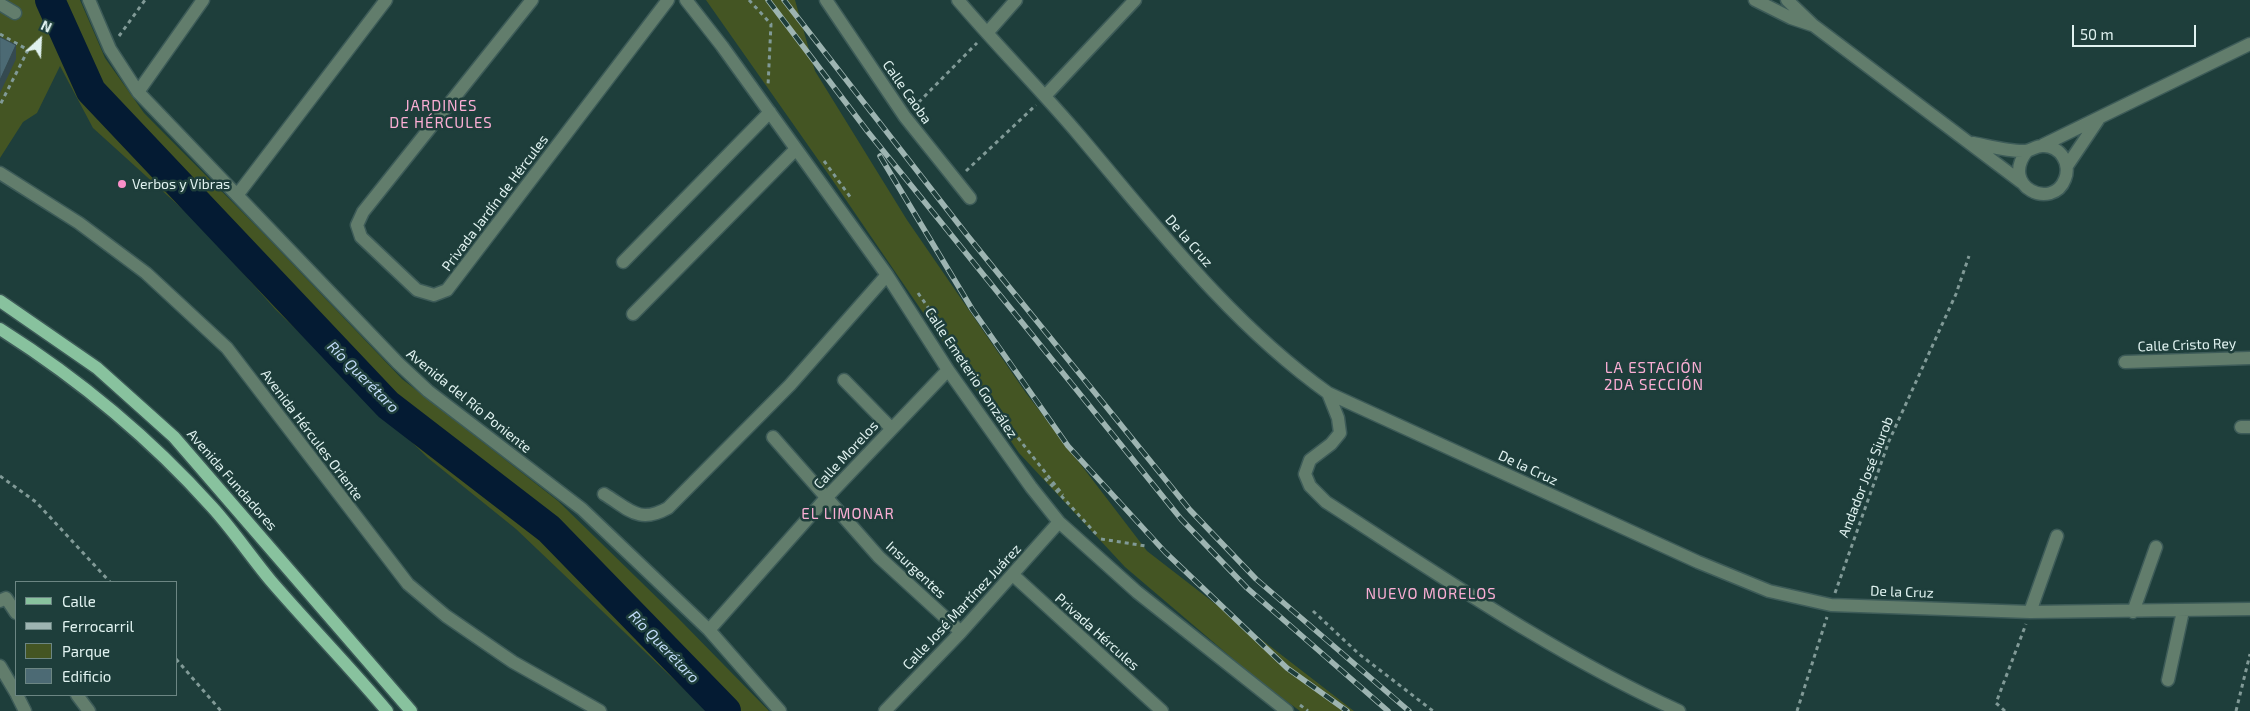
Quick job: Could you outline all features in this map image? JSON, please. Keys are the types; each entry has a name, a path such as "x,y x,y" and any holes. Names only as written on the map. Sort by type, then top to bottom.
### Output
{"main road":[{"name":"Avenida Fundadores","path":"0,302 97,368 174,437 411,711"},
{"path":"0,329 69,375 116,412 157,450 212,507 271,581 388,711"}],"street":[{"name":"Avenida del Río Poniente","path":"89,0 110,48 138,92 238,194 398,363 428,390 582,509 709,630 780,711"},
{"path":"138,92 203,0"},
{"path":"238,194 386,0"},
{"name":"Privada Jardín de Hércules","path":"532,0 363,212 357,225 361,237 417,290 434,295 447,290 668,0"},
{"name":"Calle Emeterio González","path":"686,0 770,112 887,275 948,370 1031,487 1059,522 1137,592 1287,711"},
{"name":"Calle Caoba","path":"826,0 905,117 970,198"},
{"name":"De la Cruz","path":"958,0 1045,96 1192,269 1291,366 1328,393 1698,562 1769,590 1831,605 2030,612 2250,609"},
{"path":"986,33 1016,0"},
{"path":"1045,96 1135,0"},
{"path":"1755,0 1791,18 1813,25"},
{"path":"1787,0 1813,25 2034,192 2051,193 2064,182 2067,166 2098,120"},
{"path":"0,4 15,13"},
{"path":"1970,143 2027,151 2069,131 2098,120 2250,44"},
{"path":"623,262 770,112"},
{"path":"2043,145 2058,151 2067,166"},
{"path":"633,314 796,148"},
{"path":"2022,182 2018,171 2020,160 2027,151"},
{"name":"Avenida Hércules Oriente","path":"0,173 79,223 146,273 227,348 408,584 446,616 513,662 600,711"},
{"path":"604,494 639,515 654,516 668,508 790,385 887,275"},
{"name":"Calle Cristo Rey","path":"2125,362 2250,358"},
{"name":"Calle Morelos","path":"709,630 826,498 948,370"},
{"path":"844,380 891,428"},
{"path":"1328,393 1338,418 1340,433 1331,444 1310,460 1304,474 1310,486 1326,502 1496,612 1610,676 1680,711"},
{"name":"Insurgentes","path":"773,436 879,557 961,632"},
{"name":"Calle José Martínez Juárez","path":"885,711 961,632 1059,522"},
{"path":"2030,612 2057,536"},
{"path":"2133,612 2156,547"},
{"name":"Privada Hércules","path":"1013,575 1162,711"},
{"path":"0,601 6,598 15,612"},
{"path":"2168,680 2183,610"},
{"path":"0,666 15,691"},
{"path":"18,696 25,711"},
{"path":"78,696 89,711"}],"path":[{"path":"110,48 145,0"},
{"path":"750,0 771,24 768,86"},
{"path":"905,117 986,33"},
{"path":"0,34 28,50 0,105"},
{"path":"7,48 11,41"},
{"path":"762,78 773,93"},
{"path":"956,181 1045,96"},
{"path":"848,200 820,158 854,202"},
{"name":"Andador José Siurob","path":"1797,711 1831,605 1889,441 1956,294 1969,256"},
{"path":"1024,454 912,289 946,332 951,344 989,399 1075,511"},
{"path":"1036,469 1107,545"},
{"path":"0,476 36,502 109,581"},
{"path":"1101,539 1146,546"},
{"path":"1314,611 1359,654 1433,711"},
{"path":"2005,711 1996,703 2030,612"},
{"path":"2236,711 2250,654"},
{"path":"178,660 220,711"},
{"path":"1292,699 1308,711"}],"green space":[{"path":"0,0 80,0 105,58 144,113 262,232 402,379 558,501 678,618 769,711 707,711 516,529 428,458 275,309 200,225 93,128 60,66 37,113 23,122 0,158"},
{"path":"706,0 795,0 815,71 907,220 1026,393 1147,551 1354,711 1300,711 1259,681 1125,567 1019,453 831,178"}],"building":[{"path":"0,37 16,45 0,80"}],"waterway":[{"name":"Río Querétaro","path":"50,0 91,91 388,405 549,529 726,711"}],"railway":[{"path":"768,0 868,132 1181,519 1247,588 1388,711"},
{"path":"784,0 967,235 1190,510 1256,579 1409,711"},
{"path":"880,156 972,309 1068,446 1165,552 1287,668 1347,711"}],"place":[{"name":"Verbos y Vibras","path":"122,184"}],"district":[{"name":"JARDINES DE HÉRCULES","path":"441,114"},
{"name":"LA ESTACIÓN 2DA SECCIÓN","path":"1654,376"},
{"name":"EL LIMONAR","path":"848,514"},
{"name":"NUEVO MORELOS","path":"1431,594"}]}
